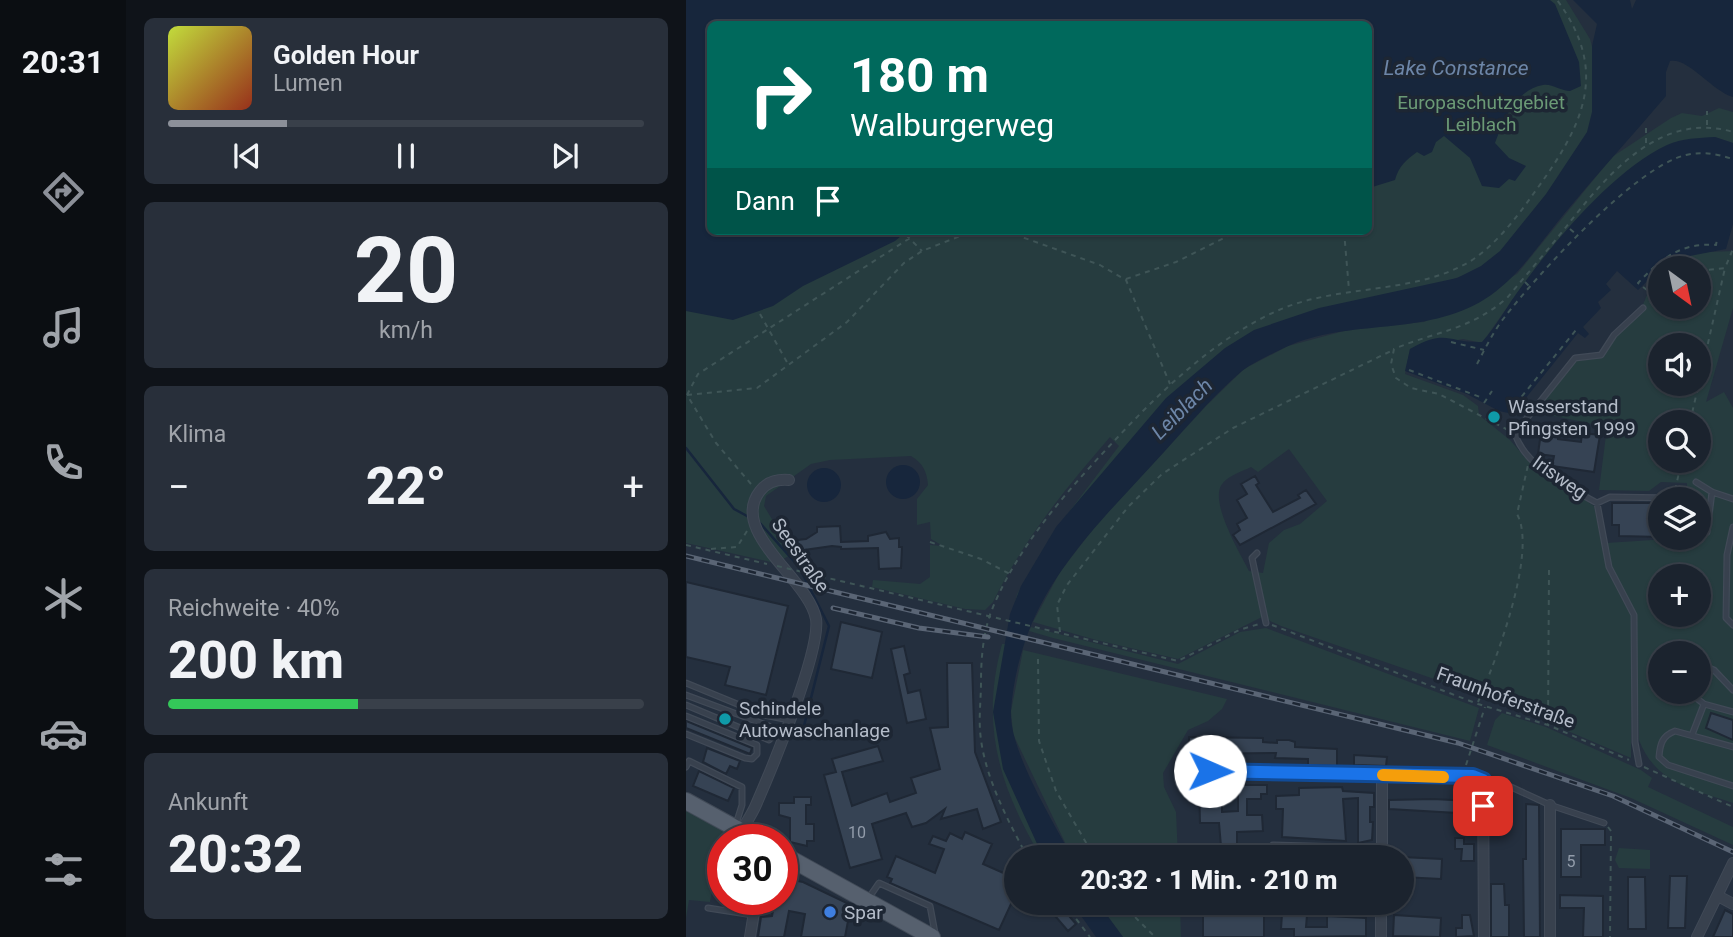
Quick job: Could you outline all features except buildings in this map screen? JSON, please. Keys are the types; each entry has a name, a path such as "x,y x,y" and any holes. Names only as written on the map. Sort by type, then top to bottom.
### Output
{"main road":[{"path":"686,801 723,824"},
{"path":"798,863 927,935"}],"street":[{"path":"759,492 773,481 789,480"},
{"name":"Seestraße","path":"744,824 754,808 790,720 817,626 812,606 753,522 753,503 759,492"},
{"path":"1210,771 1473,776 1483,780 1484,937"},
{"path":"1382,775 1382,845"},
{"path":"1550,805 1550,937"},
{"path":"1697,937 1733,863"},
{"path":"1718,896 1733,904"},
{"path":"750,937 754,915"},
{"path":"1381,915 1381,937"}],"lane":[{"path":"1515,433 1574,358 1601,355 1614,335 1643,308"},
{"name":"Irisweg","path":"1515,433 1518,446 1530,457 1597,503 1609,567 1634,615 1635,742 1639,764"},
{"path":"1696,481 1712,492 1733,499"},
{"path":"1711,500 1712,492"},
{"path":"1597,503 1610,497 1648,498"},
{"path":"1733,527 1727,555 1726,618 1733,625"},
{"path":"1257,553 1252,558 1266,623"},
{"path":"1711,669 1733,690"},
{"path":"686,683 764,715 790,720"},
{"path":"686,695 769,726 775,734 769,740 686,705"},
{"path":"1692,735 1704,704 1733,712"},
{"path":"686,716 757,745 757,754 752,759 745,758 686,734"},
{"path":"1733,747 1675,731 1667,734 1660,743 1659,757 1668,765 1733,786"},
{"path":"686,767 689,761 741,787 739,824"},
{"path":"1483,780 1498,781 1550,805 1604,823"},
{"path":"867,901 879,883 930,906 927,935"}],"path":[{"path":"1022,845 994,786 980,732 981,664 990,615 1043,524 1072,487 1171,385 1210,353 1275,312 1316,296 1450,271 1478,256 1544,180 1575,130 1585,95 1586,56 1576,28 1558,0"},
{"path":"1707,111 1707,126"},
{"path":"1060,632 1057,605 1067,585 1128,507 1161,474 1233,428 1394,349 1479,320 1507,298 1607,177 1646,145 1672,133 1707,126 1733,132"},
{"path":"1646,128 1646,145"},
{"path":"1476,365 1502,319 1597,215 1646,176 1683,155 1711,152 1733,159"},
{"path":"1570,229 1578,236"},
{"path":"906,235 922,251"},
{"path":"687,395 710,391 747,391 768,381 847,322 891,274 922,251 963,235"},
{"path":"1016,235 1100,265 1126,280 1171,385"},
{"path":"1126,280 1176,262 1230,235"},
{"path":"1344,235 1350,291"},
{"path":"687,395 698,374 910,239"},
{"path":"1647,290 1638,283 1659,261 1688,247 1716,245 1717,239"},
{"path":"1710,333 1725,268 1733,248"},
{"path":"1712,270 1725,268"},
{"path":"1525,282 1531,288"},
{"path":"1643,308 1648,305"},
{"path":"760,314 788,364"},
{"path":"1509,412 1576,330"},
{"path":"1462,345 1463,339"},
{"path":"1451,342 1485,351"},
{"path":"1394,349 1391,364 1396,378 1411,388 1439,394 1515,433"},
{"path":"1409,370 1480,397"},
{"path":"1531,384 1536,389"},
{"path":"1485,403 1492,391"},
{"path":"687,395 716,443 759,492"},
{"path":"1478,704 1492,669 1521,569 1522,523 1517,514 1530,457"},
{"path":"710,551 715,547 739,546 753,522"},
{"path":"930,542 981,559 1012,575"},
{"path":"686,545 1040,626 1178,661 1239,630 1266,623"},
{"path":"1548,725 1549,569"},
{"name":"Fraunhoferstraße","path":"1266,623 1478,704 1548,725 1639,764 1682,787 1733,807"},
{"path":"1038,659 1040,741 1056,791 1087,845"},
{"path":"1468,758 1486,706"},
{"path":"1604,823 1611,831 1610,937"},
{"path":"1073,915 1088,936"},
{"path":"1133,915 1155,937"}],"green space":[{"name":"Europaschutzgebiet Leiblach","path":"1392,0 1566,0 1590,39 1612,121 1508,260 1252,349 1095,508 1016,643 1007,738 1053,845 1034,845 1004,780 994,728 996,673 1002,644 1006,644 1017,594 1053,533 1119,446 1110,437 1046,515 993,602 985,610 965,609 872,587 873,580 920,584 930,577 930,545 943,546 931,539 930,522 917,525 917,499 928,485 924,468 911,456 830,460 811,464 766,496 764,506 793,554 775,563 686,543 686,305 863,235 1372,235 1372,22"},
{"path":"1719,108 1733,112 1733,143 1715,137 1570,229 1525,282 1482,343 1463,339 1410,349 1405,374 1463,395 1478,406 1479,415 1510,440 1530,463 1594,506 1608,568 1632,615 1631,758 1549,723 1549,714 1468,685 1466,690 1281,626 1268,620 1266,615 1178,659 1033,622 1060,572 1097,524 1206,406 1244,369 1288,346 1355,328 1424,322 1517,274 1612,157 1671,118 1682,113 1702,116","holes":["1289,449 1327,501 1300,524 1284,530 1269,543 1263,573 1249,571 1224,518 1219,497 1222,484 1229,478 1251,467 1258,472"]},
{"path":"1733,251 1733,308 1711,385 1711,333 1648,333 1648,396 1708,396 1706,402 1724,392 1733,408 1733,803 1677,783 1666,776 1646,755 1639,740 1636,615 1611,567 1606,543 1648,540 1648,550 1711,550 1711,487 1687,487 1687,483 1661,482 1654,487 1648,487 1648,491 1599,490 1607,427 1535,412 1575,361 1602,358 1648,292 1648,319 1711,319 1712,256 1682,256"},
{"path":"1031,627 1178,664 1240,632 1266,628 1479,708 1470,741 1053,638 1029,631"},
{"path":"1023,650 1227,699 1222,709 1208,721 1188,730 1163,773 1164,787 1176,812 1177,845 1066,845 1013,734 1011,711"},
{"path":"1502,713 1546,727 1641,770 1652,778 1648,787 1733,827 1733,845 1631,798 1487,745 1495,720"},
{"path":"686,808 717,824 707,824 707,902 689,900 686,918"},
{"path":"1619,848 1650,850 1650,869 1619,868 1615,860"},
{"path":"1107,915 1180,915 1181,937 1123,937"}],"water":[{"name":"Lake Constance","path":"686,0 1550,0 1555,4 1579,62 1581,86 1570,91 1546,85 1533,88 1518,99 1502,125 1495,143 1509,158 1526,166 1515,181 1509,179 1499,188 1482,186 1470,158 1444,136 1436,142 1432,152 1424,156 1417,152 1409,158 1395,180 1372,187 1372,21 707,21 707,235 902,235 803,286 773,306 733,320 686,311"},
{"name":"Leiblach","path":"1573,0 1630,0 1632,9 1636,0 1733,0 1733,97 1684,64 1670,61 1666,72 1666,96 1576,199 1528,260 1497,291 1462,311 1437,318 1310,338 1258,361 1242,371 1218,393 1070,558 1043,600 1028,633 1016,677 1011,710 1012,726 1033,785 1066,845 1038,845 1003,769 993,712 1010,614 1021,586 1056,527 1166,398 1225,348 1254,330 1319,308 1457,278 1481,266 1500,251 1546,194 1587,132 1592,112 1592,46 1597,24"},
{"path":"1715,137 1733,143 1733,224 1726,249 1690,256 1648,256 1648,280 1638,290 1617,271 1606,284 1611,290 1598,302 1601,308 1583,327 1589,334 1585,338 1578,333 1513,414 1499,411 1467,394 1405,371 1410,349 1432,339 1482,342 1552,248 1587,207 1647,156 1667,145"},
{"path":"903,465 915,470 920,482 915,494 903,499 891,494 886,482 891,470"},
{"path":"824,468 836,473 841,485 836,497 824,502 812,497 807,485 812,473"},
{"path":"1080,915 1107,915 1123,937 1096,937"}],"waterway":[{"path":"686,448 734,509 747,516"},
{"path":"759,522 799,567 829,626 802,734"}],"railway":[{"path":"686,556 1458,743 1613,796 1733,852"},
{"path":"833,608 919,628 988,637"}],"slow traffic":[{"path":"1383,775 1443,777"}],"place":[{"name":"Wasserstand Pfingsten 1999","path":"1494,417"},
{"name":"Schindele Autowaschanlage","path":"725,719"},
{"name":"Spar","path":"830,912"}],"route":[{"path":"1210,771 1473,776 1483,780 1483,806"}]}
